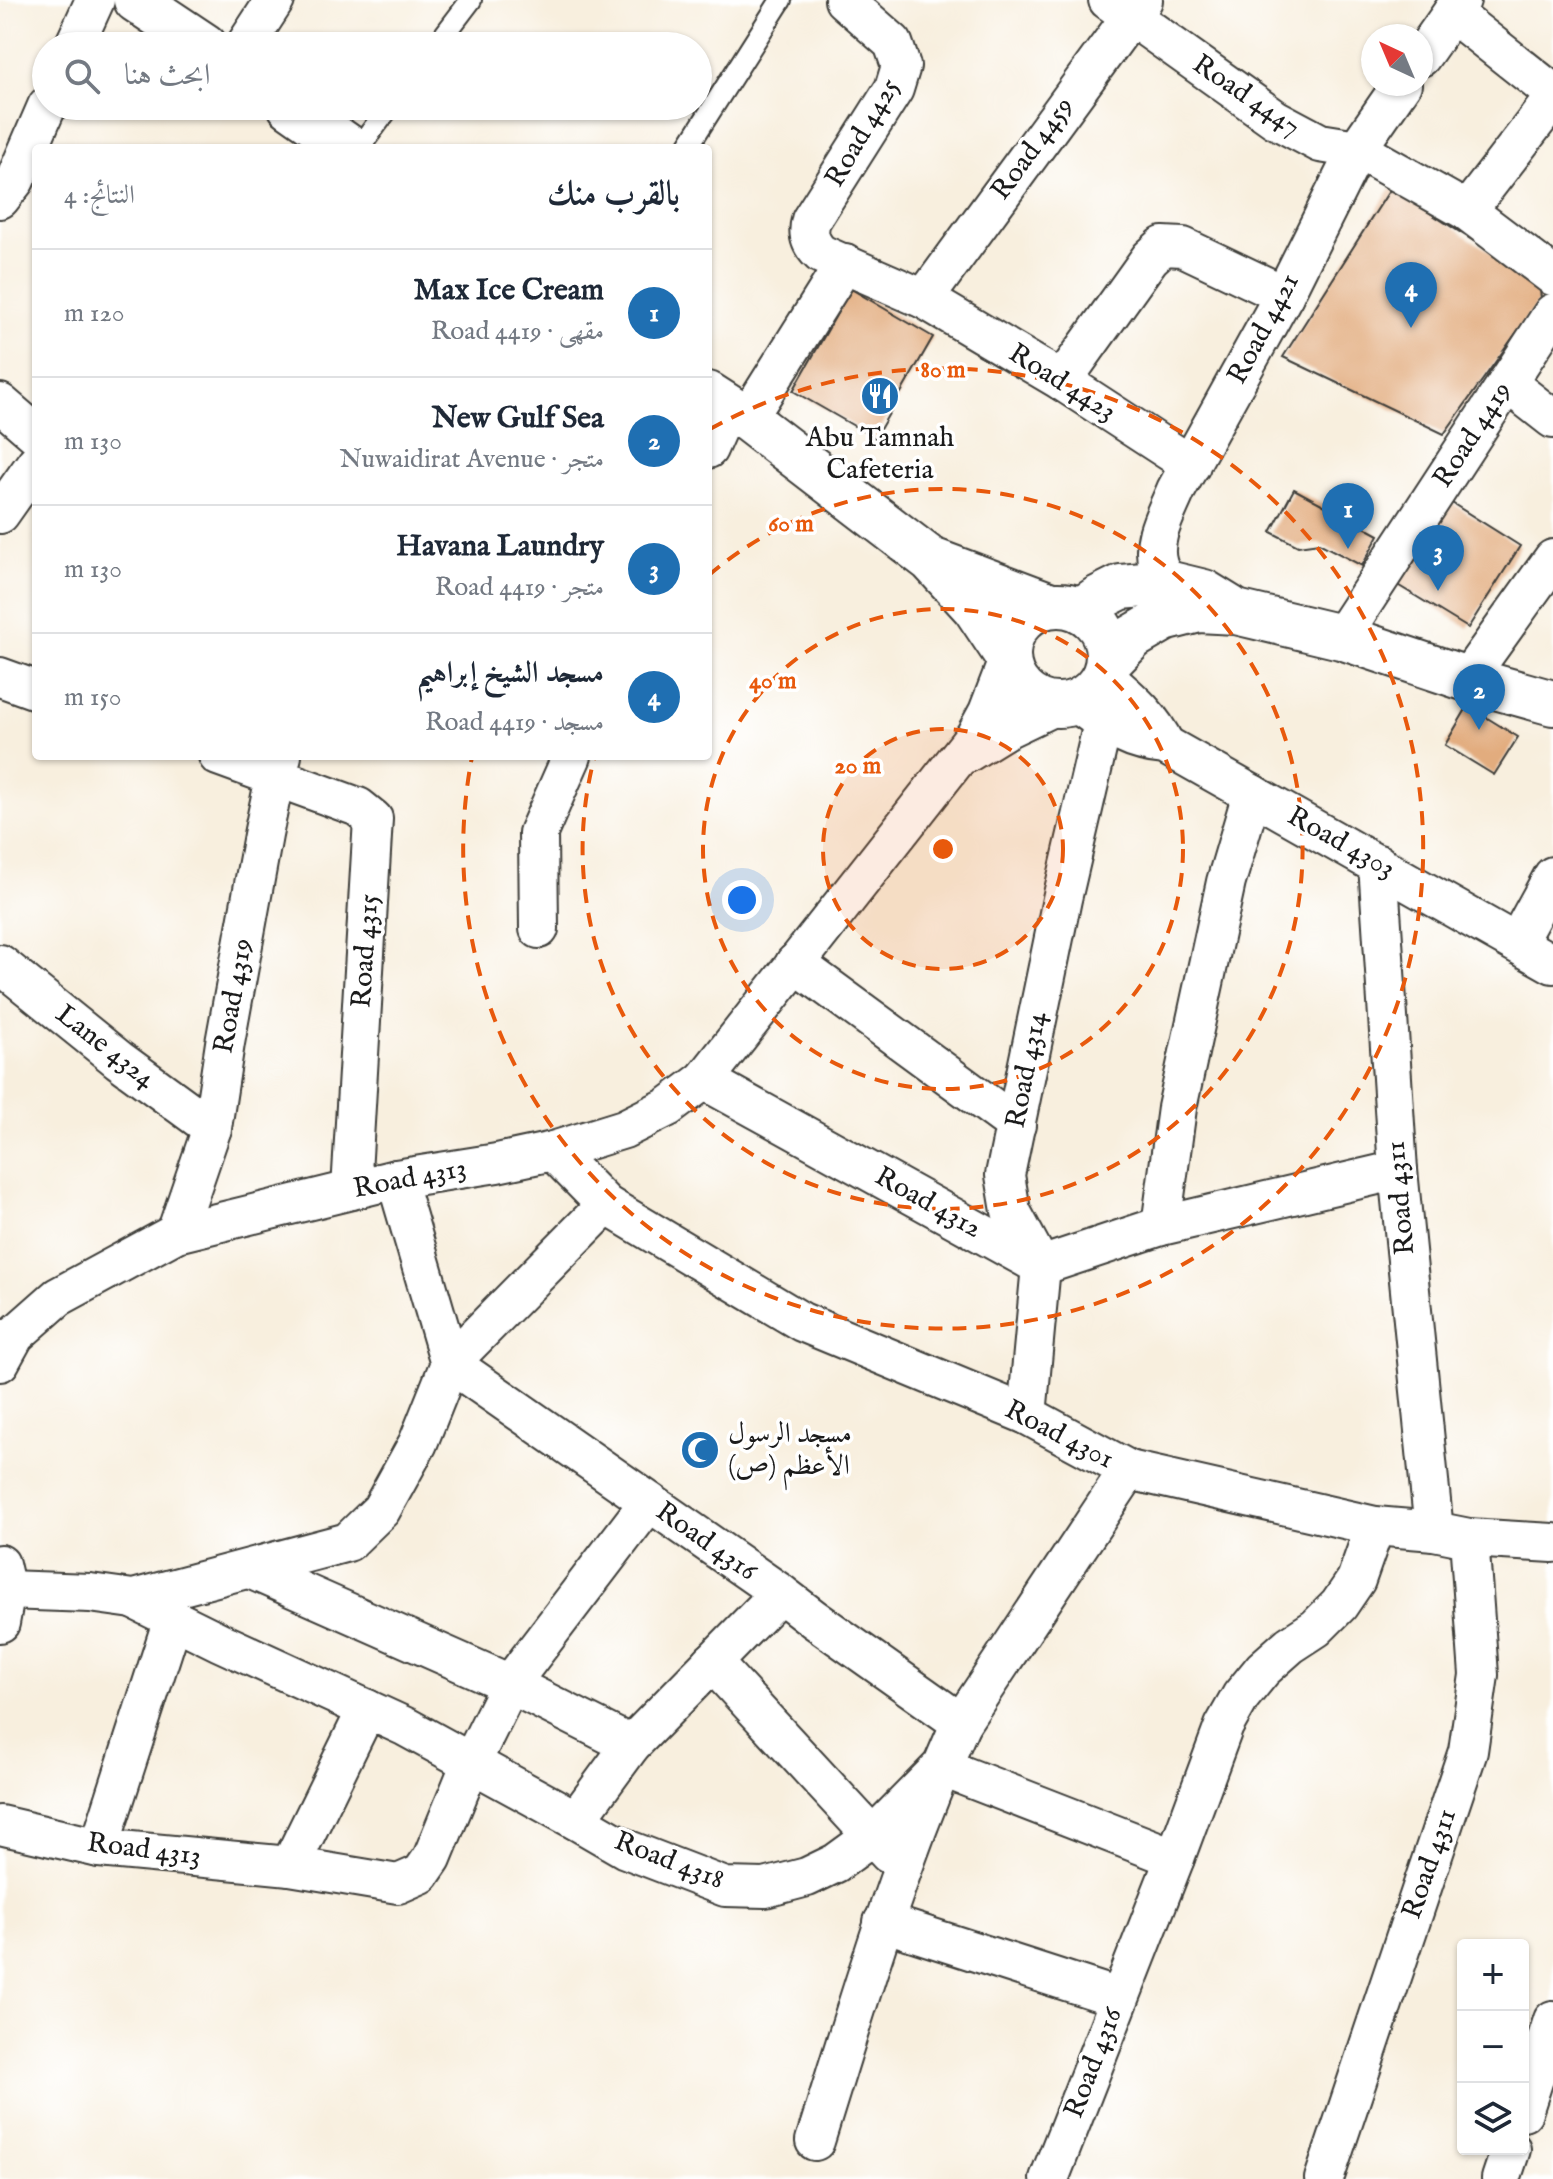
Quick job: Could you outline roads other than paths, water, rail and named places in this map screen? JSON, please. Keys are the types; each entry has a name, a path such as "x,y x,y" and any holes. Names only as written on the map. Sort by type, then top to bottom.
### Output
{"street":[{"path":"80,32 95,0"},
{"path":"136,0 184,32"},
{"path":"254,32 275,0"},
{"name":"Road 4425","path":"845,263 821,254 809,239 808,229 894,89 901,66 893,43 853,2"},
{"name":"Road 4447","path":"1128,5 1275,119 1320,143 1357,149 1467,211 1553,276"},
{"name":"Road 4459","path":"924,299 1128,5"},
{"path":"1433,40 1457,6 1553,93"},
{"name":"Road 4421","path":"1167,583 1158,565 1155,547 1168,510 1284,295 1357,149 1394,96"},
{"path":"1467,211 1553,99"},
{"path":"13,186 41,120"},
{"path":"307,120 337,144"},
{"path":"1062,381 1150,258 1163,246 1183,247 1284,295"},
{"path":"712,440 727,406 845,263"},
{"name":"Road 4423","path":"845,263 924,299 1062,381 1191,465"},
{"name":"Road 4419","path":"1341,637 1553,313"},
{"path":"1507,383 1553,419"},
{"path":"0,403 32,431"},
{"path":"727,406 931,560 975,608 1008,658"},
{"path":"0,514 32,469"},
{"path":"1467,679 1553,559"},
{"path":"931,560 1094,619 1108,647 1089,694"},
{"path":"1236,612 1204,592 1167,583 1121,587 1097,599 1066,607 1038,609 1015,628 1009,641 1008,658 1012,677 1023,691 1038,701 1089,694 1133,637 1164,619 1199,610 1236,612 1341,637 1467,679 1553,703"},
{"name":"Road 4313","path":"5,1342 58,1297 176,1233 396,1179 553,1151 624,1129 668,1107 704,1080 975,736 988,712 1008,658"},
{"path":"0,677 32,689"},
{"name":"Road 4313","path":"958,758 1006,729 1089,694"},
{"name":"Road 4303","path":"1089,694 1145,712 1165,745 1553,964"},
{"name":"Road 4314","path":"1041,1266 1011,1211 1005,1175 1062,899 1089,694"},
{"path":"242,760 279,766"},
{"path":"539,929 538,833 570,760"},
{"name":"Road 4319","path":"176,1233 212,1128 225,1043 279,766"},
{"name":"Road 4315","path":"279,766 358,807 373,819 351,1190"},
{"path":"1161,1226 1177,1108 1226,882 1252,794"},
{"name":"Road 4311","path":"1324,2179 1468,1751 1479,1675 1451,1534 1398,1170 1378,864"},
{"path":"1517,942 1553,876"},
{"path":"795,963 1016,1125"},
{"name":"Lane 4324","path":"0,964 119,1060 212,1128"},
{"name":"Road 4312","path":"704,1080 1041,1266"},
{"name":"Road 4301","path":"553,1151 606,1205 802,1322 1027,1415 1129,1470 1375,1526 1553,1543"},
{"path":"1027,1415 1041,1266 1161,1226 1398,1170"},
{"path":"396,1179 450,1363"},
{"path":"2,1592 90,1593 133,1599 348,1542 381,1510 418,1443 450,1363 606,1205"},
{"name":"Road 4316","path":"450,1363 961,1723"},
{"name":"Road 4318","path":"815,2141 883,1922 941,1767 961,1723 1129,1470"},
{"path":"367,1709 290,1866 398,1884 421,1874 432,1858 471,1763 510,1684 649,1502"},
{"name":"Road 4316","path":"1049,2179 1224,1726 1241,1696 1263,1669 1290,1645 1316,1628 1339,1605 1356,1580 1375,1526"},
{"path":"250,1569 510,1684 631,1745"},
{"path":"576,1820 631,1745 780,1593"},
{"name":"Road 4318","path":"133,1599 406,1727 626,1849 725,1887 765,1888 807,1877 836,1863 873,1836 941,1767"},
{"path":"99,1848 173,1619"},
{"path":"712,1662 903,1870"},
{"path":"941,1767 1175,1858"},
{"name":"Road 4313","path":"0,1825 99,1848 290,1866"},
{"path":"883,1922 1119,1998"},
{"path":"1529,2094 1553,2020"},
{"path":"1501,2179 1509,2155"}],"lane":[{"path":"447,32 471,0"},
{"path":"712,109 781,0"},
{"path":"339,144 371,120"},
{"path":"690,144 705,120"}],"place":[{"name":"مسجد الشيخ إبراهيم","path":"1411,328"},
{"name":"Abu Tamnah Cafeteria","path":"880,396"},
{"name":"Max Ice Cream","path":"1348,549"},
{"name":"Havana Laundry","path":"1438,591"},
{"name":"New Gulf Sea","path":"1479,730"},
{"name":"مسجد الرسول الأعظم (ص)","path":"700,1450"}]}
